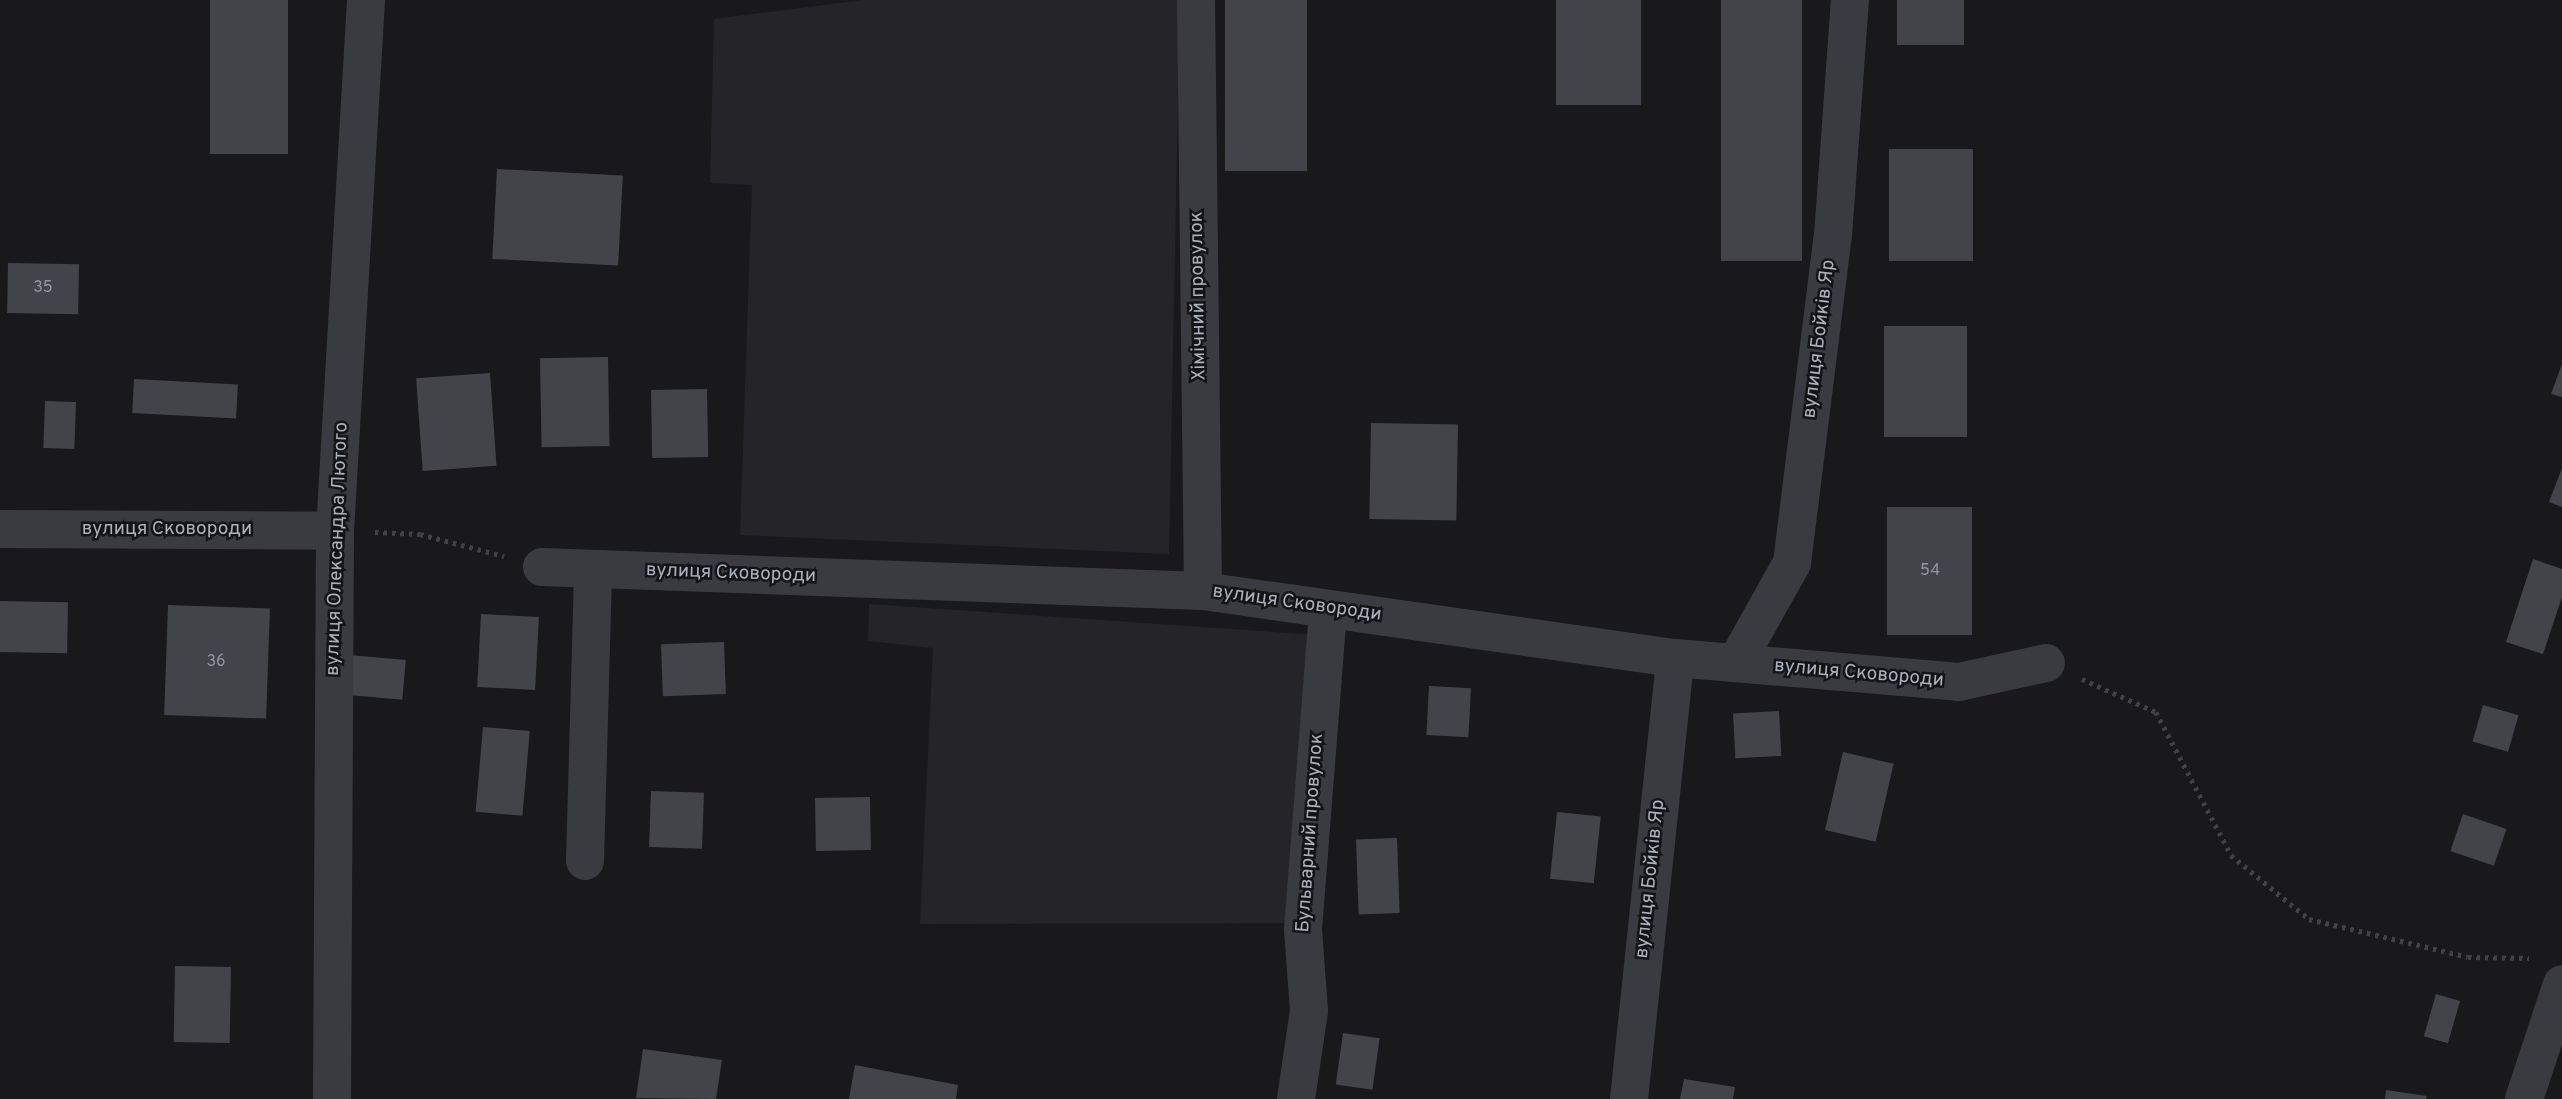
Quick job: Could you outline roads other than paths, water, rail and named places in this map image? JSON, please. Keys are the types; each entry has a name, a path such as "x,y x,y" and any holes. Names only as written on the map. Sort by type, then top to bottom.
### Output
{"street":[{"name":"вулиця Олександра Лютого","path":"332,1099 335,531 366,0"},
{"name":"Хімічний провулок","path":"1196,0 1203,591"},
{"name":"вулиця Бойків Яр","path":"1736,663 1792,563 1833,236 1850,0"},
{"name":"вулиця Сковороди","path":"0,529 335,531"},
{"name":"вулиця Сковороди","path":"542,567 1203,591 1675,658 1959,682 2046,663"},
{"path":"585,861 593,569"},
{"name":"Бульварний провулок","path":"1296,1099 1309,1011 1303,929 1328,609"},
{"name":"вулиця Бойків Яр","path":"1629,1099 1675,658"},
{"path":"2524,1099 2549,971"}]}
